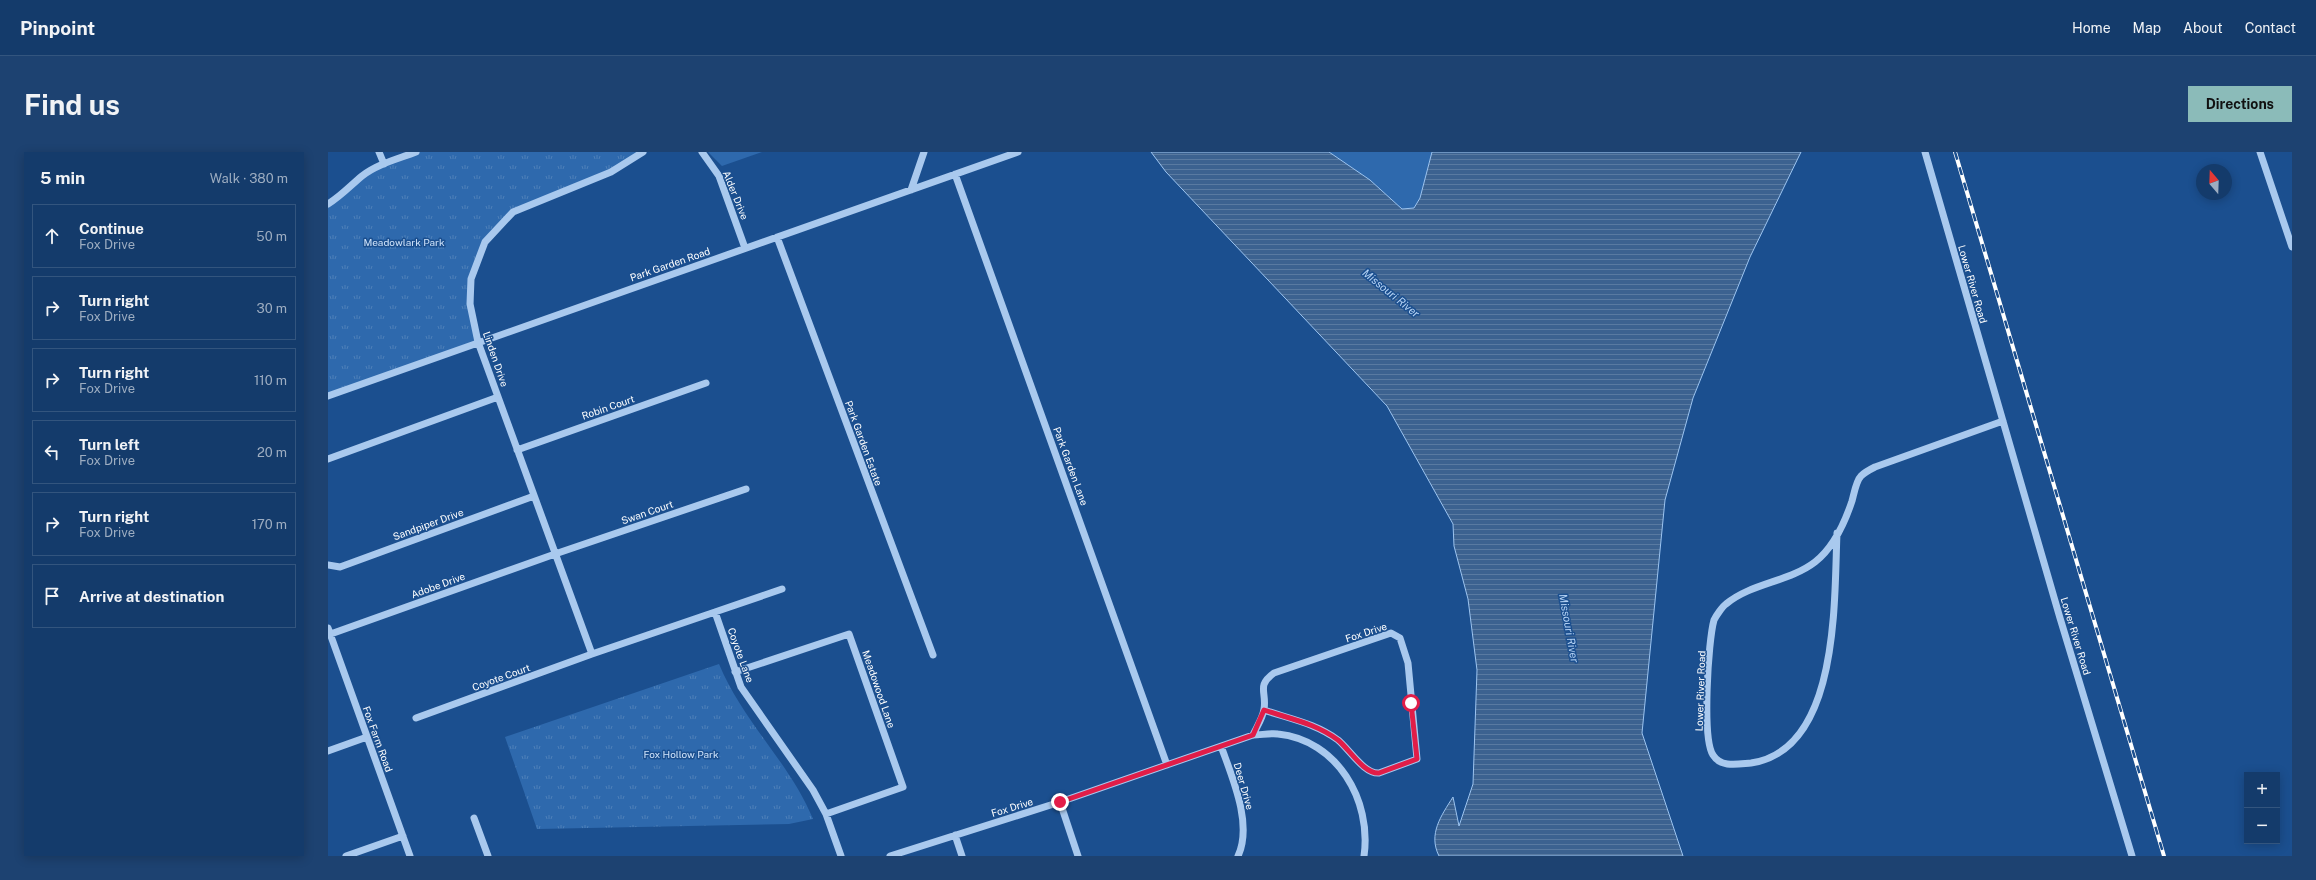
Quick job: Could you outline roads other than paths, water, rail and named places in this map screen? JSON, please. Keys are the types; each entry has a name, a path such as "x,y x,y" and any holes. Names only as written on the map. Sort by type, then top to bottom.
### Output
{"street":[{"path":"379,152 384,164"},
{"path":"328,204 342,196 362,176 384,164 416,152"},
{"name":"Linden Drive","path":"592,654 478,342 470,304 471,279 485,242 513,212 611,172 643,152"},
{"name":"Alder Drive","path":"702,152 719,176 746,248"},
{"path":"910,190 924,152"},
{"name":"Park Garden Road","path":"328,396 1018,152"},
{"name":"Lower River Road","path":"1925,152 2132,856"},
{"path":"2260,152 2292,247"},
{"name":"Park Garden Lane","path":"955,174 1167,764"},
{"name":"Park Garden Estate","path":"777,237 932,656"},
{"name":"Robin Court","path":"517,450 706,383"},
{"path":"328,459 498,397"},
{"name":"Lower River Road","path":"1837,533 1833,624 1827,666 1804,729 1788,747 1759,761 1727,765 1713,756 1708,745 1706,725 1709,670 1715,620 1726,604 1749,591 1774,582 1815,562 1831,545 1837,533 1847,515 1860,476 1875,466 2003,421"},
{"name":"Swan Court","path":"555,554 746,489"},
{"name":"Sandpiper Drive","path":"328,565 340,567 534,496"},
{"name":"Adobe Drive","path":"329,633 555,554"},
{"path":"592,654 782,588"},
{"name":"Coyote Lane","path":"715,612 741,687 813,790 826,814 841,856"},
{"name":"Fox Farm Road","path":"329,633 410,856"},
{"name":"Fox Drive","path":"1253,735 1264,710 1263,685 1267,678 1274,674 1391,633 1396,634 1400,638 1408,663 1417,759 1373,774 1367,770 1343,745 1320,728 1264,710"},
{"name":"Meadowood Lane","path":"735,672 849,634 903,787 826,814"},
{"name":"Coyote Court","path":"416,718 592,654"},
{"name":"Fox Drive","path":"890,856 1060,802 1253,735 1277,733 1296,738 1320,749 1340,766 1360,802 1364,824 1364,856"},
{"path":"328,751 367,737"},
{"name":"Deer Drive","path":"1220,746 1236,788 1242,819 1241,850 1238,856"},
{"path":"1060,802 1078,856"},
{"path":"474,818 488,856"},
{"path":"955,835 962,856"},
{"path":"346,856 403,836"}],"water":[{"name":"Missouri River","path":"1151,152 1329,152 1370,180 1402,209 1414,208 1420,198 1432,152 1801,152 1750,257 1693,398 1665,500 1642,733 1683,856 1439,856 1436,848 1435,833 1440,818 1453,797 1459,826 1473,784 1477,670 1468,599 1454,546 1453,524 1387,406 1166,172"}],"railway":[{"path":"1955,152 2164,856"}],"park label":[{"name":"Meadowlark Park","path":"404,242"},
{"name":"Fox Hollow Park","path":"681,754"}]}
